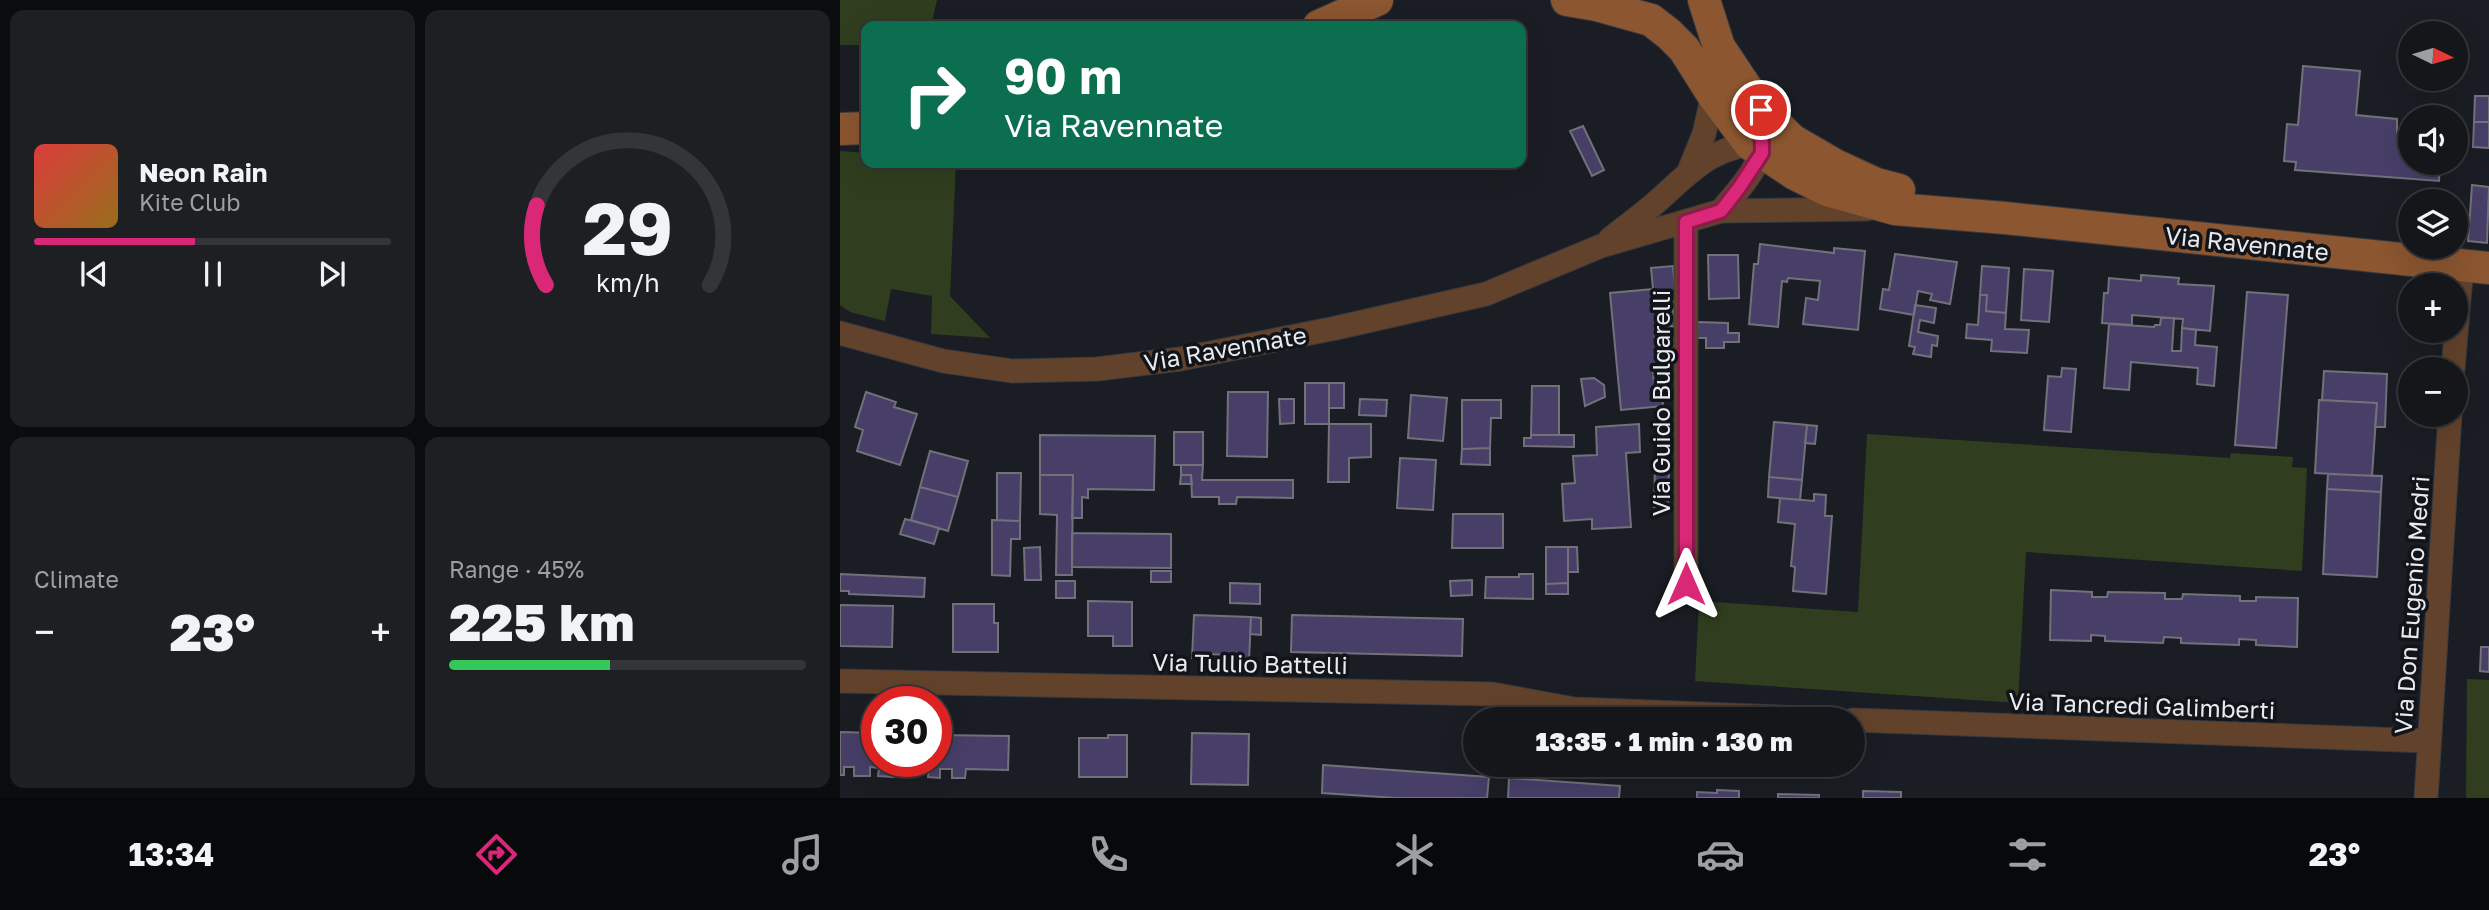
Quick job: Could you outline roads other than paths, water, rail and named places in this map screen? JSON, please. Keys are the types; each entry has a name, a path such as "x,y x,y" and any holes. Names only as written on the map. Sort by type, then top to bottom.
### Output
{"main road":[{"path":"1330,21 1377,0"},
{"path":"1582,2 1629,0"},
{"name":"Via Ravennate","path":"1704,0 1719,47 1761,110 1766,145"},
{"name":"Via Ravennate","path":"1582,2 1651,20 1670,34 1684,49 1713,94 1795,174 1827,190 1895,209 2476,266"},
{"path":"840,129 861,128"},
{"name":"Via Ravennate","path":"1766,145 1835,166 1876,184 2005,218"}],"street":[{"name":"Via Ravennate","path":"1688,172 1704,134 1713,94"},
{"name":"Via Ravennate","path":"1601,246 1712,155 1766,145"},
{"path":"1721,211 1766,145"},
{"name":"Via Ravennate","path":"840,333 943,361 1012,371 1097,369 1180,359 1486,294 1601,246 1721,211 1895,209"},
{"name":"Via Guido Bulgarelli","path":"1686,222 1686,584"},
{"path":"2456,357 2476,266"},
{"name":"Via Don Eugenio Medri","path":"2426,798 2449,427"},
{"name":"Via Tullio Battelli","path":"840,681 1492,694 1563,707"},
{"name":"Via Tancredi Galimberti","path":"1865,720 2429,741"}]}
